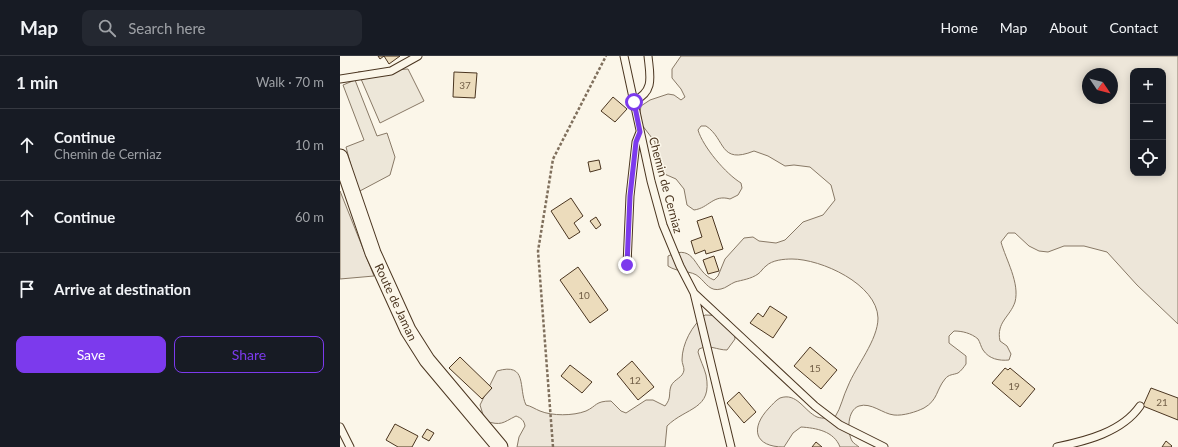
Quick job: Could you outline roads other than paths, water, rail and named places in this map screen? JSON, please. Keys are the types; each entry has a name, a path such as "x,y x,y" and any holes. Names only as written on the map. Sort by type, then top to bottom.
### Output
{"street":[{"name":"Route de Jaman","path":"340,157 373,253 408,330 427,360 500,447"}],"lane":[{"path":"340,79 391,71 418,56"},
{"name":"Chemin de Cerniaz","path":"624,56 651,181 663,225 680,266 694,293 731,447"},
{"path":"634,102 642,97 648,89 650,76 648,56"},
{"path":"627,265 630,196 636,142 640,132"},
{"name":"Chemin de Cerniaz","path":"694,293 815,406 840,425 884,447"},
{"path":"1057,447 1106,432 1127,420 1140,406"},
{"path":"340,427 350,447"}]}
